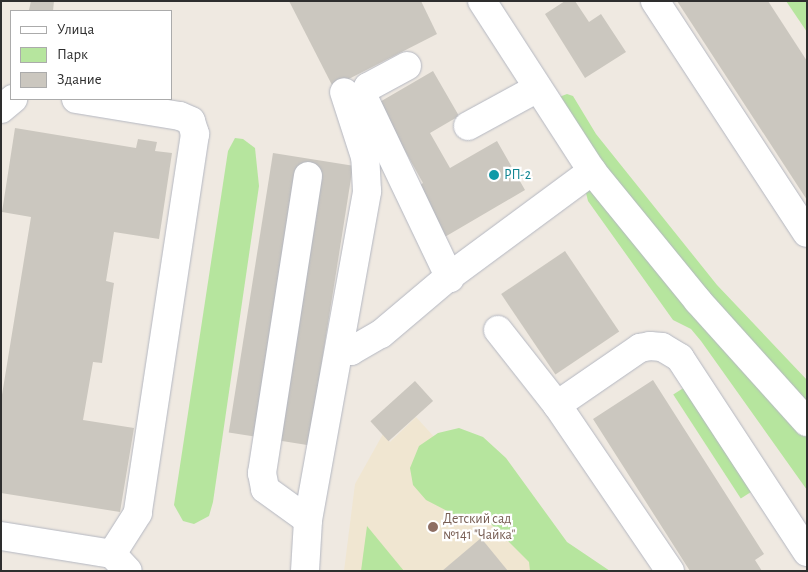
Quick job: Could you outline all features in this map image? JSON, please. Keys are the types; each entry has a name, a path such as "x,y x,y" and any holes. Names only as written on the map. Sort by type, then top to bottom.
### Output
{"lane":[{"path":"482,1 536,89 592,171 698,301 807,422"},
{"path":"655,1 807,233"},
{"path":"407,66 368,87 363,96 450,278"},
{"path":"468,126 536,89"},
{"path":"305,571 308,520 340,351 367,191 365,157 344,92"},
{"path":"1,109 11,100"},
{"path":"1,536 120,562 138,513 195,134 191,121 180,116 82,100"},
{"path":"340,351 351,351 381,334 450,278 592,171"},
{"path":"308,176 262,473 265,489 308,520"},
{"path":"498,330 557,405 670,571"},
{"path":"557,405 640,348 662,347 680,358 807,552"}],"shaded area":[{"name":"Детский сад №141 \"Чайка\"","path":"416,417 556,571 344,571 355,484 383,434 390,442"}],"green space":[{"path":"786,1 807,1 807,32"},
{"path":"567,94 573,96 596,134 717,285 807,380 807,407 598,164 559,97"},
{"path":"235,138 243,139 255,148 259,186 213,502 209,516 194,524 183,521 174,505 228,151"},
{"path":"594,188 807,432 807,490 701,341 691,329 673,320 588,201 586,193 588,189"},
{"path":"685,387 753,491 741,499 673,395"},
{"path":"459,428 483,437 506,458 567,542 610,571 530,571 529,562 488,521 455,515 426,500 413,485 410,468 419,446 438,433"},
{"path":"367,526 404,571 361,571"}],"building":[{"path":"31,1 54,1 53,10 29,10"},
{"path":"289,1 421,1 437,34 333,87"},
{"path":"565,1 575,1 589,22 601,14 626,52 585,78 545,14"},
{"path":"677,1 768,1 807,61 807,200"},
{"path":"433,71 459,116 430,133 450,168 497,141 525,190 443,238 414,189 423,183 378,103"},
{"path":"15,128 136,148 138,139 157,142 155,151 172,153 159,239 114,232 106,281 114,283 102,363 93,362 83,420 134,428 120,512 1,493 1,401 31,217 2,212"},
{"path":"273,153 353,166 309,445 229,433"},
{"path":"565,251 619,331 555,374 501,294"},
{"path":"653,380 764,554 755,560 762,571 690,571 593,419"},
{"path":"415,381 433,401 388,441 370,421"},
{"path":"481,538 508,571 442,571"}],"place":[{"name":"РП-2","path":"494,175"},
{"name":"Детский сад №141 \"Чайка\"","path":"433,527"}]}
